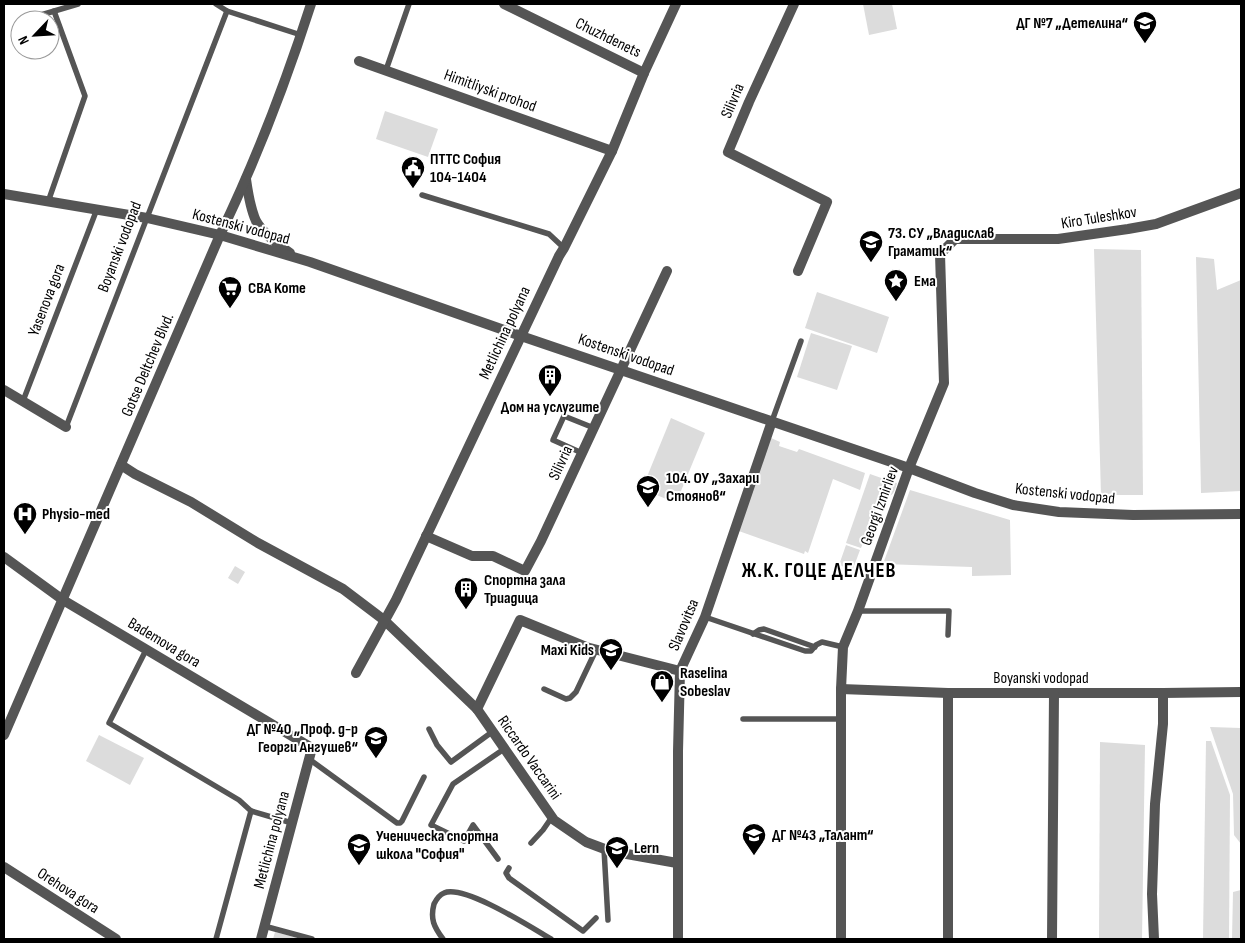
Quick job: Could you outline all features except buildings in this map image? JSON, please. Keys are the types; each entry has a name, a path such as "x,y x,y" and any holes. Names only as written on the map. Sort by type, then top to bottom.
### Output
{"street":[{"name":"Gotse Deltchev Blvd.","path":"4,735 7,715 62,600 246,178 274,109 311,4"},
{"name":"Chuzhdenets","path":"504,4 644,72"},
{"name":"Metlichina polyana","path":"356,673 396,600 555,263 612,151 644,72 676,4"},
{"name":"Silivria","path":"794,4 748,102 728,152 827,202 798,271"},
{"name":"Himitliyski prohod","path":"359,61 612,151"},
{"path":"246,178 252,210 259,226 294,257"},
{"name":"Kostenski vodopad","path":"4,194 147,218 220,235 294,257 1013,505 1059,512 1133,515 1241,514"},
{"name":"Kiro Tuleshkov","path":"955,239 1058,239 1128,229 1156,224 1241,194"},
{"name":"Georgi Izmirliev","path":"841,939 841,689 843,647 858,612 909,468 944,383 940,254 955,239"},
{"name":"Silivria","path":"426,536 472,556 493,556 526,571 667,271"},
{"name":"Boyanski vodopad","path":"4,390 66,427"},
{"name":"Slavovitsa","path":"678,939 680,671 705,617 772,421"},
{"path":"121,465 191,502 258,543 343,589 384,620"},
{"name":"Bademova gora","path":"4,557 62,600 146,650 311,754"},
{"name":"Riccardo Vaccarini","path":"384,620 477,710 554,820 586,842 610,852 678,863"},
{"path":"477,710 520,620 586,647 680,671"},
{"name":"Boyanski vodopad","path":"841,689 948,693 1241,692"},
{"path":"948,693 948,939"},
{"path":"1052,939 1054,693"},
{"path":"1154,939 1152,894 1155,804 1163,724 1163,693"},
{"name":"Metlichina polyana","path":"261,939 311,754"},
{"name":"Orehova gora","path":"4,867 116,939"}],"lane":[{"path":"57,10 78,4"},
{"path":"216,4 227,11 301,34"},
{"path":"386,70 409,4"},
{"name":"Boyanski vodopad","path":"66,427 227,11"},
{"path":"48,202 85,96 60,27"},
{"path":"422,195 549,234 564,248"},
{"name":"Yasenova gora","path":"23,401 97,209"},
{"path":"772,421 800,341"},
{"path":"582,453 553,440 564,416 594,428"},
{"path":"858,612 949,611 948,635"},
{"path":"705,617 804,651 811,651 822,642 843,647"},
{"path":"146,650 109,724 239,800 251,811 292,823"},
{"path":"544,689 566,699 574,696 596,650"},
{"path":"743,720 841,719"},
{"path":"429,729 436,745 451,762 492,732"},
{"path":"498,860 473,825 464,842 431,825 453,784 504,749"},
{"path":"311,754 397,823 402,821 424,777"},
{"path":"216,939 251,811"},
{"path":"531,843 552,817"},
{"path":"604,849 608,920"},
{"path":"509,868 506,873 509,878 583,931 596,918"},
{"path":"443,939 435,929 432,914 436,900 444,892 457,892 479,899 551,939"},
{"path":"264,926 312,939"}],"shaded area":[{"path":"863,4 892,4 897,29 869,35"},
{"path":"385,111 438,129 428,157 376,139"},
{"path":"1094,249 1141,250 1143,495 1101,495"},
{"path":"1196,257 1214,259 1217,290 1241,280 1241,491 1201,493"},
{"path":"817,292 889,317 877,353 805,328"},
{"path":"811,333 852,346 837,390 797,377"},
{"path":"671,418 705,433 676,503 642,489"},
{"path":"771,438 780,442 779,446 797,452 799,449 865,473 860,490 833,479 808,553 805,551 804,554 736,530"},
{"path":"870,474 887,480 861,548 846,543"},
{"path":"889,481 897,483 892,495 887,496 884,495"},
{"path":"910,490 1010,520 1011,575 972,576 972,567 883,564"},
{"path":"846,545 860,550 850,577 842,574 844,567 839,565"},
{"path":"235,566 245,572 238,584 228,578"},
{"path":"1210,727 1241,728 1241,844 1234,835 1233,794"},
{"path":"99,735 144,758 130,785 86,761"},
{"path":"1206,741 1211,741 1230,795 1229,939 1203,939"},
{"path":"1100,742 1145,745 1142,939 1099,939"},
{"path":"1241,890 1241,939 1232,939 1233,892"},
{"path":"275,932 302,939 273,939"}],"place":[{"name":"ДГ №7 „Детелина“","path":"1145,44"},
{"name":"ПТТС София 104-1404","path":"413,189"},
{"name":"73. СУ „Владислав Граматик“","path":"871,263"},
{"name":"Ема","path":"896,302"},
{"name":"CBA Kome","path":"230,309"},
{"name":"Дом на услугите","path":"550,397"},
{"name":"104. ОУ „Захари Стоянов“","path":"648,508"},
{"name":"Physio-med","path":"25,535"},
{"name":"Спортна зала Триадица","path":"466,610"},
{"name":"Maxi Kids","path":"611,671"},
{"name":"Raselina Sobeslav","path":"662,703"},
{"name":"ДГ №40 „Проф. д-р Георги Ангушев“","path":"376,759"},
{"name":"ДГ №43 „Талант“","path":"754,856"},
{"name":"Ученическа спортна школа \"София\"","path":"359,866"},
{"name":"Lern","path":"617,869"}],"district":[{"name":"Ж.К. ГОЦЕ ДЕЛЧЕВ","path":"819,570"}]}
